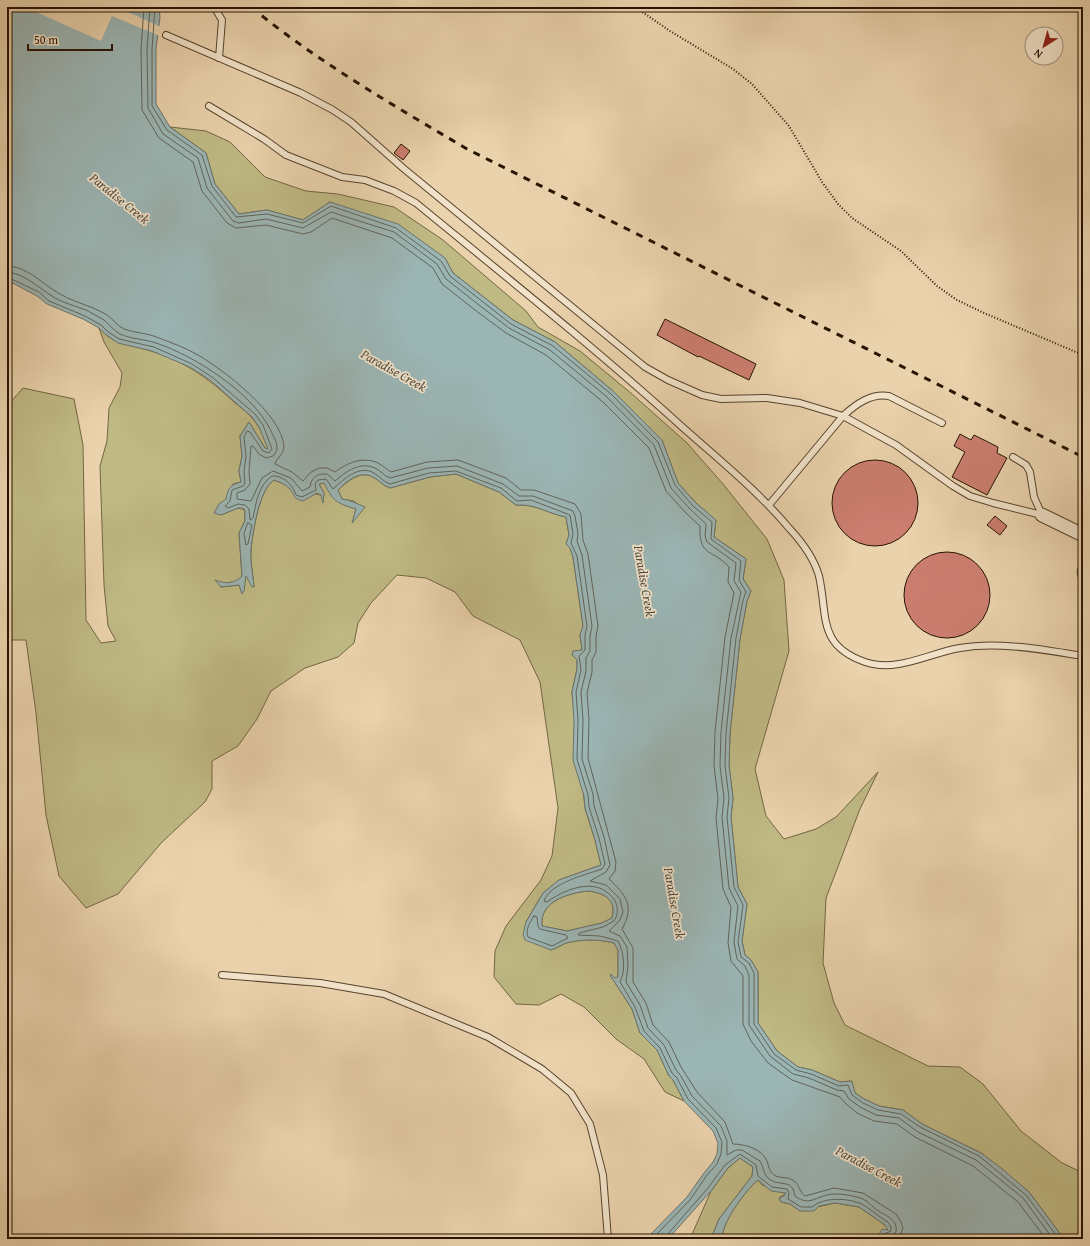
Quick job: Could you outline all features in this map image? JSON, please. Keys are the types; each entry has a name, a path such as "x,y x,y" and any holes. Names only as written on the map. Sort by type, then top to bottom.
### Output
{"street":[{"path":"1042,515 1083,535"}],"lane":[{"path":"214,7 222,20 219,58"},
{"path":"166,35 301,93 333,110 351,122 403,168 645,367 668,380 702,395 721,399 767,398 800,403 843,416 896,445 953,486 970,496 993,504 1042,515"},
{"path":"209,106 264,139 286,155 342,177 364,180 416,203 639,388 768,505 809,553 819,575 823,616 828,632 837,645 850,655 867,663 886,665 905,663 961,647 1013,646 1083,656"},
{"path":"768,505 853,406 880,395 889,396 942,422"},
{"path":"1013,457 1026,465 1030,472 1034,497 1042,515"},
{"path":"1083,566 1080,574 1083,580"},
{"path":"222,975 320,983 384,994 488,1037 542,1069 571,1093 590,1124 602,1175 608,1239"}],"path":[{"path":"635,7 670,31 733,69 752,84 790,126 822,182 838,204 852,218 901,251 937,286 957,300 984,313 1083,355"}],"shaded area":[{"path":"170,127 206,131 230,142 265,177 306,191 338,194 394,207 443,240 526,311 538,327 580,351 632,394 687,443 723,484 767,539 784,580 789,651 755,769 766,816 784,839 816,829 836,817 878,772 860,809 826,898 823,963 834,1003 845,1025 928,1066 960,1067 983,1084 1021,1131 1062,1163 1079,1171 1083,1163 1083,1239 1064,1239 1029,1192 981,1153 922,1124 903,1110 879,1106 864,1099 855,1093 851,1081 840,1082 812,1070 798,1067 777,1051 758,1023 758,972 751,960 745,955 742,941 747,904 738,887 731,817 733,798 729,765 730,733 740,639 747,601 751,591 743,579 746,559 714,537 716,520 696,503 678,483 662,440 613,391 555,342 513,320 453,273 445,258 330,202 303,220 267,210 239,214 215,184 206,153"},
{"path":"99,328 110,338 175,360 206,378 252,418 264,436 269,448 268,449 265,448 249,422 240,436 242,456 239,471 241,482 233,484 226,500 219,504 221,515 238,508 245,510 245,521 239,533 242,576 237,581 223,584 221,587 239,585 242,593 246,575 254,587 251,554 255,522 264,492 274,480 286,485 291,490 321,495 323,501 324,493 319,484 324,483 346,506 356,508 353,522 358,505 354,501 342,499 338,490 353,478 361,475 371,476 390,488 430,477 456,474 499,492 516,505 536,507 566,517 569,535 566,544 570,548 573,557 583,626 580,635 582,650 572,655 577,660 577,669 572,692 585,808 601,865 559,880 543,893 526,922 546,947 551,950 566,943 578,941 596,940 614,943 618,950 618,978 610,975 632,1009 640,1033 657,1050 669,1076 673,1080 684,1101 665,1092 644,1059 616,1039 584,1007 561,994 539,1005 516,1004 494,977 495,951 506,926 541,880 552,856 558,808 540,682 520,640 473,616 455,592 426,578 397,575 371,603 358,623 354,643 338,657 305,668 271,691 257,719 238,746 212,761 212,789 205,802 161,843 118,894 86,908 59,876 46,815 36,713 26,640 11,640 7,604 7,406 23,388 74,399 83,445 86,620 101,643 116,641 108,626 104,585 100,466 107,441 109,408 120,387 122,373 104,342"},
{"path":"588,891 599,893 608,898 613,906 612,918 602,923 567,931 542,926 542,917 550,904 564,896"},
{"path":"740,1158 753,1167 752,1176 719,1219 711,1239 690,1239 711,1191 728,1168"},
{"path":"758,1180 762,1185 786,1193 779,1198 781,1202 790,1204 800,1211 835,1203 859,1207 885,1225 889,1230 878,1236 881,1239 722,1239 723,1232 730,1215 747,1191"}],"water":[{"name":"Paradise Creek","path":"7,7 159,7 160,17 156,49 156,104 170,127 206,153 215,184 239,214 267,210 303,220 330,202 398,224 445,258 453,273 513,320 555,342 613,391 662,440 678,483 696,503 716,520 714,537 746,559 743,579 751,591 747,601 740,639 730,733 729,765 733,798 731,817 738,887 747,904 742,941 745,955 751,960 758,972 758,1023 777,1051 798,1067 812,1070 840,1082 852,1081 855,1093 864,1099 879,1106 903,1110 922,1124 981,1153 1029,1192 1064,1239 881,1239 878,1237 882,1229 888,1230 885,1225 859,1207 835,1203 819,1206 814,1211 800,1211 790,1204 781,1202 779,1198 784,1196 786,1193 771,1191 758,1180 747,1191 735,1207 726,1224 722,1239 711,1239 719,1219 752,1176 753,1167 740,1158 728,1168 711,1191 668,1239 646,1239 687,1197 713,1162 717,1154 718,1143 713,1131 684,1101 673,1080 669,1076 657,1050 640,1033 632,1009 610,975 611,974 615,978 618,977 618,950 614,943 596,940 578,941 566,943 551,950 525,940 523,934 526,922 543,893 559,880 601,865 585,808 584,796 573,760 574,720 572,692 577,669 577,660 572,655 573,651 582,650 580,635 583,626 573,557 570,548 566,544 569,535 566,517 536,507 516,505 499,492 456,474 430,477 390,488 371,476 361,475 353,478 338,490 342,499 365,507 352,523 356,509 339,503 330,494 324,483 319,484 324,493 323,503 321,495 317,493 303,501 299,500 295,497 291,490 282,483 274,480 264,492 255,522 251,554 254,587 252,587 246,576 244,591 242,594 239,585 221,587 215,580 222,582 233,582 242,576 239,533 245,521 245,510 243,508 238,508 221,515 214,513 219,504 226,499 230,488 234,484 241,482 239,471 242,456 240,436 249,422 265,448 268,449 259,427 252,417 210,380 190,367 152,351 118,343 99,328 83,319 47,304 37,296 7,280","holes":["588,891 599,893 608,898 613,906 612,918 602,923 567,931 542,926 542,917 550,904 564,896"]}],"pier":[{"path":"25,7 117,7 161,27 160,36 112,16 101,41"}],"building":[{"path":"401,144 410,151 403,160 394,153"},
{"path":"665,319 756,364 749,380 699,356 698,357 657,335"},
{"path":"960,434 971,440 974,435 998,447 997,453 1007,458 987,495 952,477 965,452 954,446"},
{"path":"875,460 883,461 899,467 911,479 917,495 917,511 911,527 899,539 883,545 875,546 867,545 851,539 839,527 833,511 832,503 833,495 839,479 851,467 867,461"},
{"path":"995,516 1007,526 1000,535 987,525"},
{"path":"947,552 963,556 977,565 986,579 990,595 986,611 977,625 963,634 947,638 931,634 917,625 908,611 904,595 908,579 917,565 931,556"}],"railway":[{"path":"251,7 276,27 356,82 467,149 1083,457"}]}
